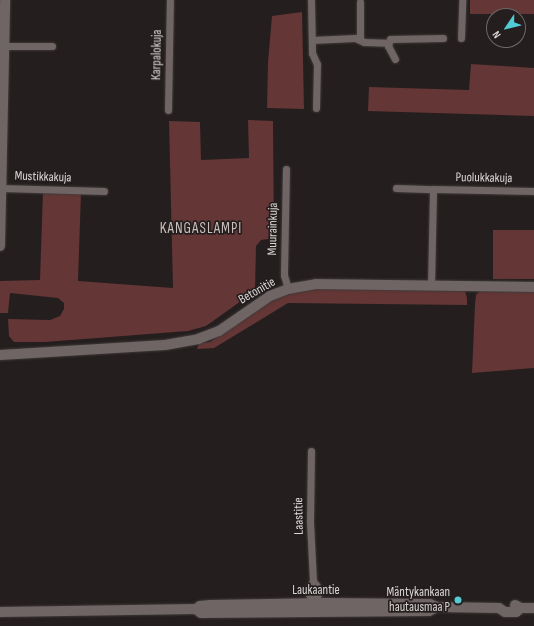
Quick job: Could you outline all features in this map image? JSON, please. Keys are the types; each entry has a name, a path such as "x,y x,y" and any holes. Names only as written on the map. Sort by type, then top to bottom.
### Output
{"street":[{"path":"0,246 2,80 4,46 2,17 5,0"},
{"name":"Karpalokuja","path":"168,110 170,0"},
{"path":"311,0 312,53 317,64 316,108"},
{"path":"461,38 462,0"},
{"path":"360,2 360,40"},
{"path":"312,40 355,38 364,42 387,43 392,38 443,38"},
{"path":"387,43 395,59"},
{"path":"4,46 52,46"},
{"name":"Muurainkuja","path":"286,169 284,275 288,289"},
{"name":"Mustikkakuja","path":"1,188 104,191"},
{"name":"Puolukkakuja","path":"396,188 534,191"},
{"path":"432,286 433,189"},
{"name":"Betonitie","path":"0,355 165,344 198,339 219,331 270,296 288,289 316,284 534,287"},
{"name":"Laastitie","path":"311,451 310,522 313,581 317,586 318,592 314,607"},
{"name":"Laukaantie","path":"0,612 196,609 200,606 210,605 314,607 430,604 437,607 499,608 505,612 516,612 520,608 534,608"}],"shaded area":[{"path":"470,0 534,0 534,14 526,14 526,8 486,8 486,14 470,14"},
{"path":"302,12 304,109 267,108 268,62 272,16"},
{"path":"471,64 534,68 534,116 368,111 369,87 469,90"},
{"path":"248,120 273,121 274,238 261,240 256,246 255,291 206,326 188,331 45,342 14,342 9,336 8,319 50,320 60,316 64,309 64,303 58,298 10,293 8,313 0,313 0,281 40,280 43,192 81,193 78,281 173,288 169,121 200,122 201,160 249,158"},
{"path":"493,230 534,230 534,279 493,279"},
{"path":"312,289 465,291 467,305 288,303 214,348 197,349 199,343 210,342 261,307 285,295"},
{"path":"480,291 534,292 534,368 472,373 475,305 476,295"}],"place":[{"name":"Mäntykankaan hautausmaa P","path":"458,600"}],"district":[{"name":"KANGASLAMPI","path":"201,229"}]}
